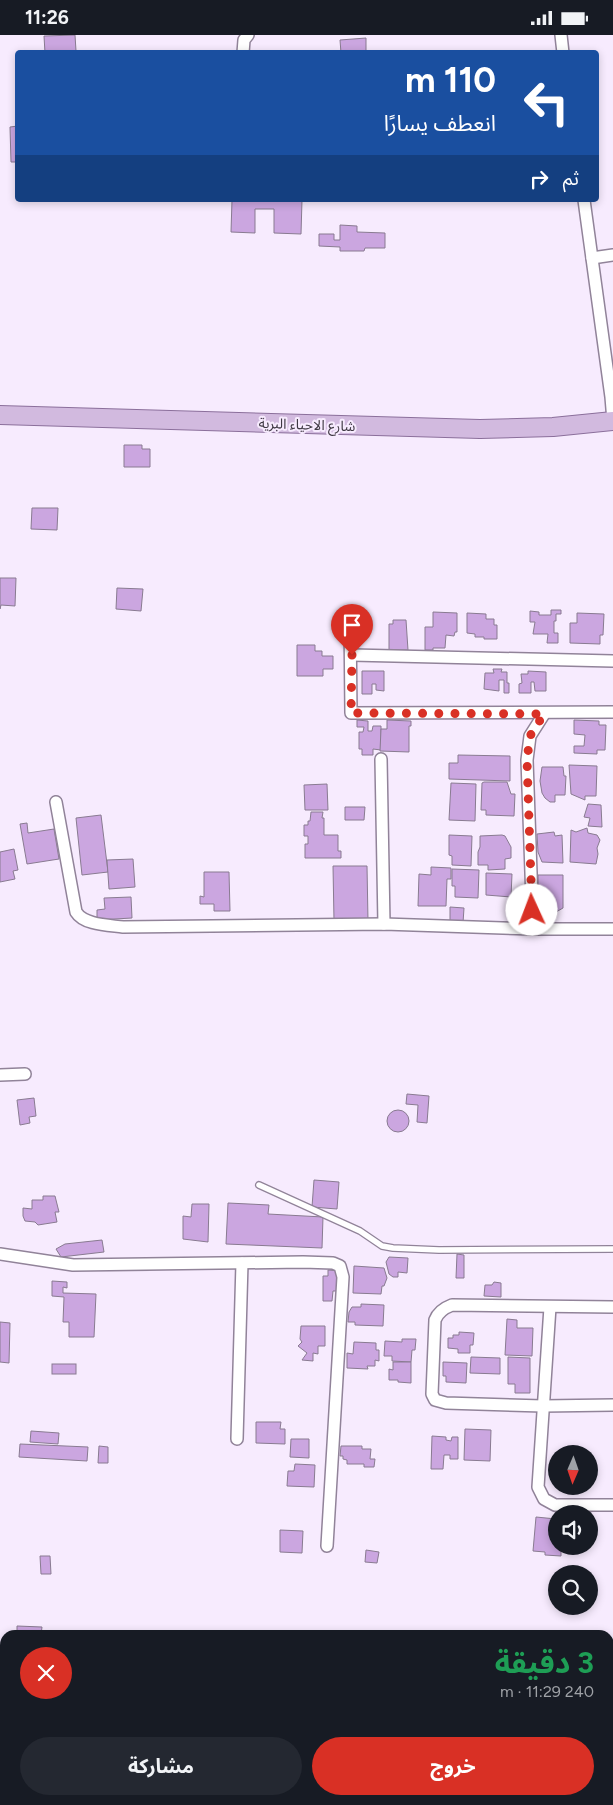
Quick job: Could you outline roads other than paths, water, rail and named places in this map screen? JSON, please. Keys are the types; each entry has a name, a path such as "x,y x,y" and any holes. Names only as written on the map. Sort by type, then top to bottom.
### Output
{"main road":[{"name":"شارع الاحياء البرية","path":"0,415 480,429 553,427 613,421"}],"street":[{"path":"244,50 244,40 248,35"},
{"path":"561,35 563,50"},
{"path":"584,202 613,421"},
{"path":"592,258 613,255"},
{"path":"350,619 352,655 351,713 613,713"},
{"path":"352,655 613,661"},
{"path":"533,929 527,760 530,736 544,714"},
{"path":"381,759 384,925"},
{"path":"56,802 76,912 82,918 97,923 123,927 384,925 613,929"},
{"path":"0,1075 25,1074"},
{"path":"0,1255 73,1265 333,1263 340,1266 343,1277 327,1547"},
{"path":"237,1439 242,1263"},
{"path":"613,1307 452,1305 437,1315 435,1320 432,1394 434,1400 446,1403 543,1406 613,1405"},
{"path":"550,1307 538,1487 544,1499 555,1505 613,1505"}],"lane":[{"path":"259,1185 360,1231 382,1245 393,1248 439,1250 613,1249"}]}
